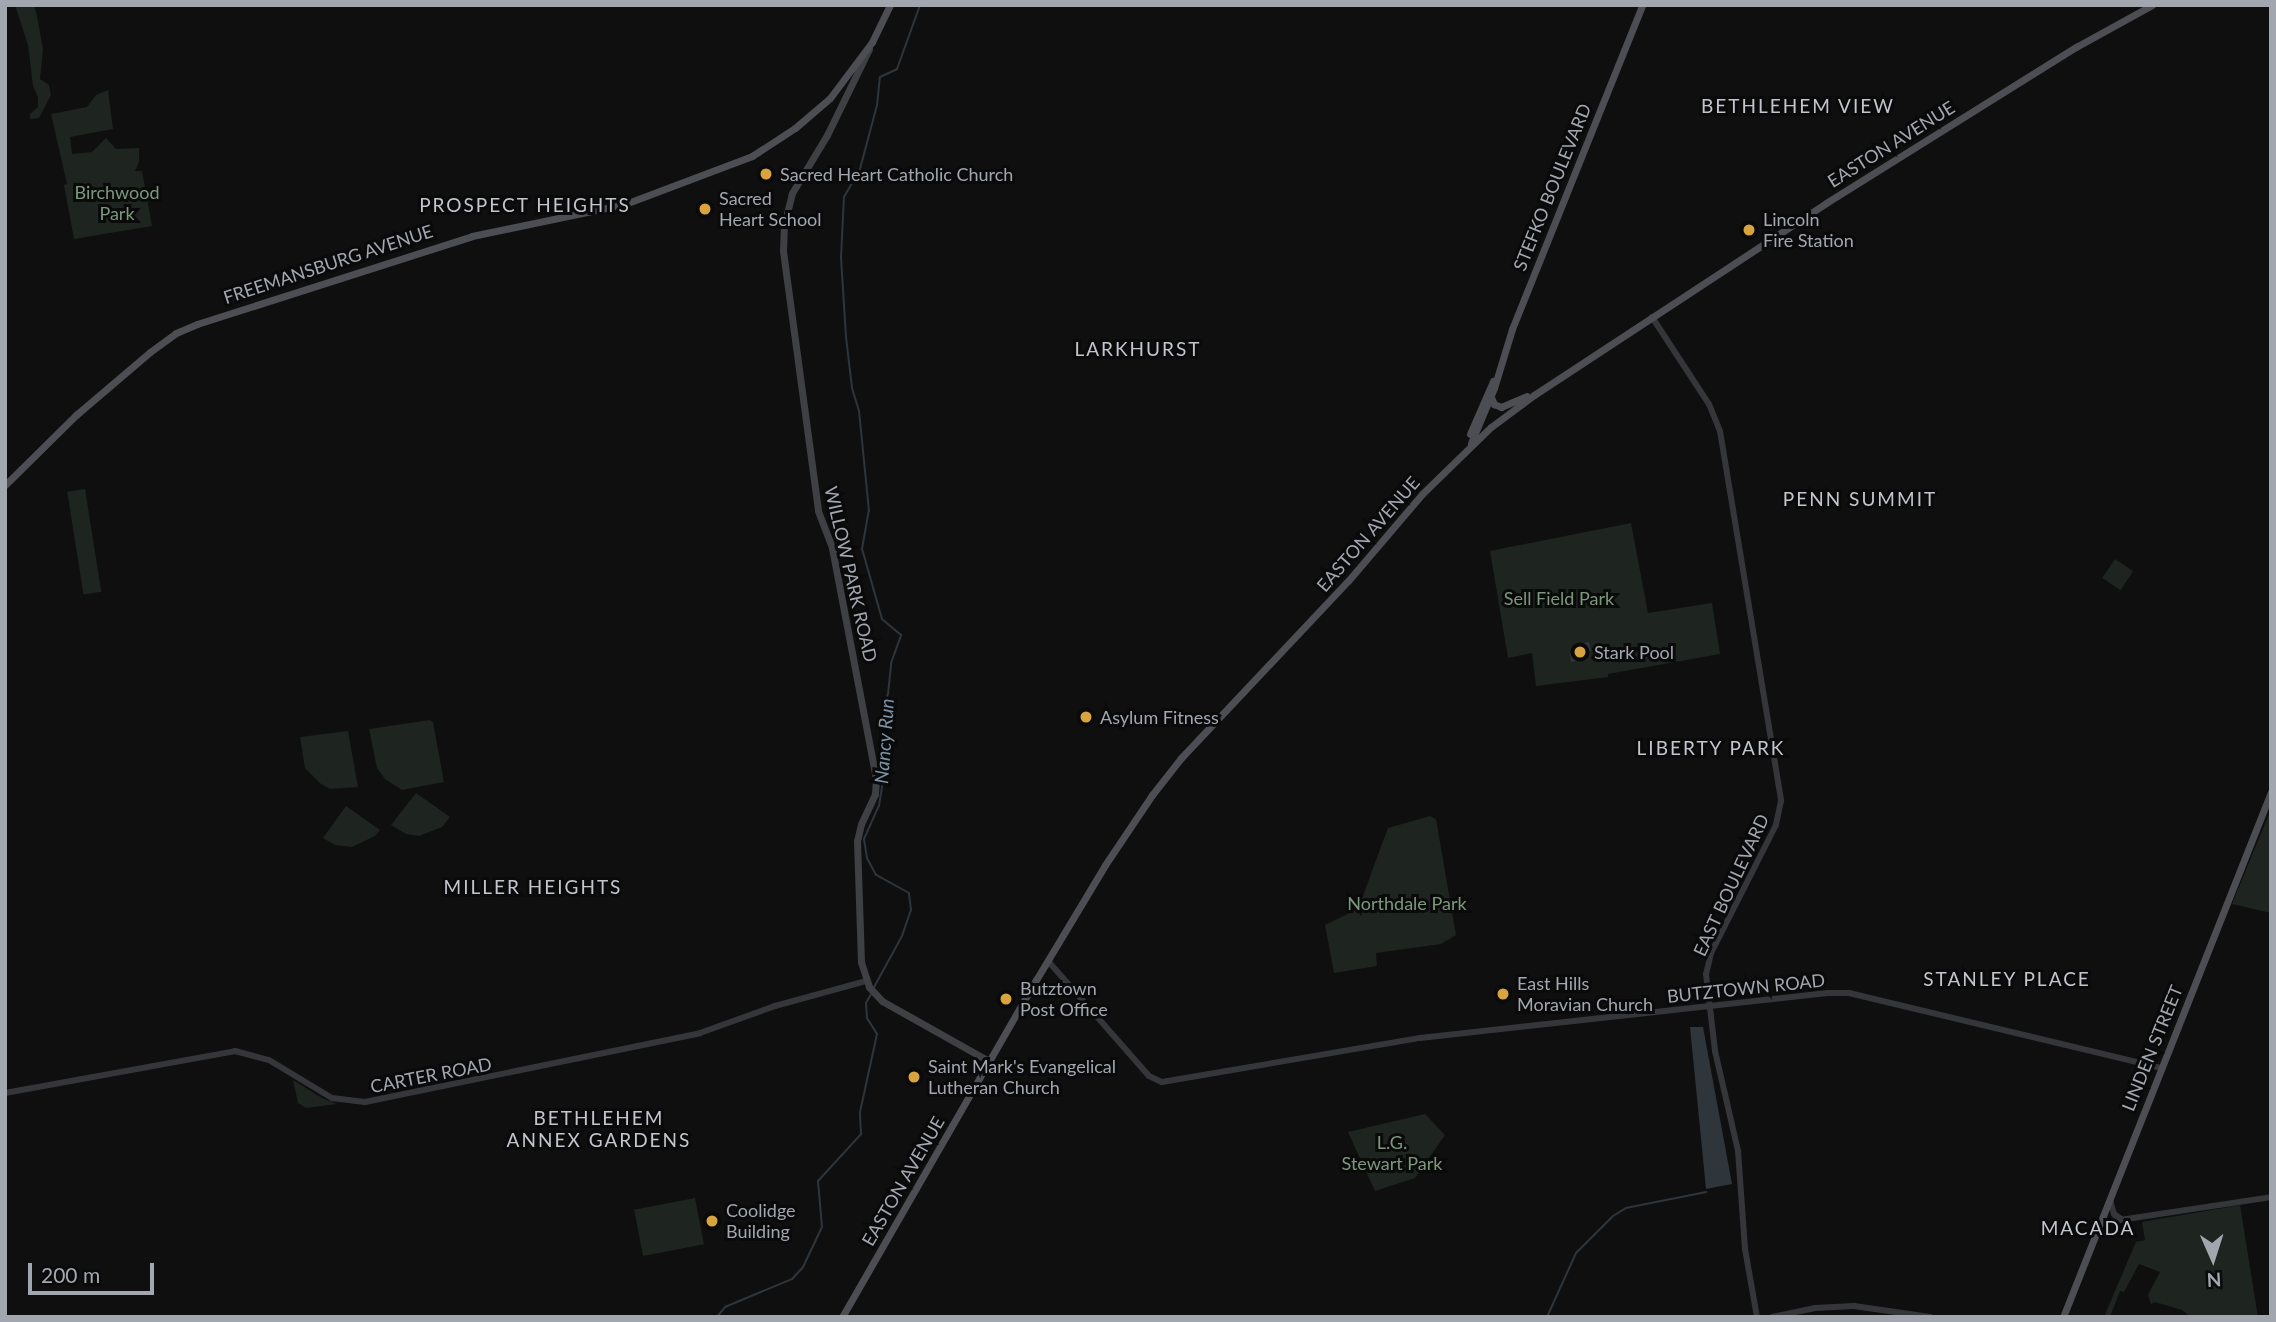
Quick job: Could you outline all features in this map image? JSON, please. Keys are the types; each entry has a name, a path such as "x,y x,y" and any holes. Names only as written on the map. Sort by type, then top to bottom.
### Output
{"main road":[{"name":"FREEMANSBURG AVENUE","path":"5,485 83,409 176,334 229,312 444,244 609,208 741,161 776,142 816,111 853,72 872,42 890,5"},
{"name":"STEFKO BOULEVARD","path":"1471,447 1468,440 1494,381 1642,5"},
{"name":"EASTON AVENUE","path":"842,1317 1118,845 1173,767 1348,581 1415,502 1471,447 1534,395 1836,196 2076,47 2152,5"},
{"name":"WILLOW PARK ROAD","path":"872,42 827,135 794,188 784,224 783,247 784,273 818,511 832,548 876,779 875,794 861,824 858,841 860,953 867,984 875,995 989,1062"},
{"name":"STEFKO BOULEVARD","path":"1471,447 1494,381"},
{"path":"1490,397 1494,404 1506,407 1534,395"},
{"name":"LINDEN STREET","path":"2063,1317 2271,792"}],"street":[{"name":"EAST BOULEVARD","path":"1652,317 1709,404 1720,431 1781,801 1776,825 1711,953 1706,974 1719,1073 1738,1151 1745,1249 1757,1317"},
{"name":"BUTZTOWN ROAD","path":"1048,961 1149,1076 1162,1082 1378,1043 1709,1005 1849,993 2162,1068"},
{"name":"CARTER ROAD","path":"5,1093 235,1051 269,1060 332,1098 365,1102 600,1056 699,1033 775,1006 867,984"},
{"path":"2100,1223 2271,1197"},
{"path":"2110,1200 2114,1214 2125,1220"},
{"path":"1772,1317 1815,1308 1854,1306 1930,1317"}],"green space":[{"path":"15,5 34,5 37,16 43,49 40,79 49,85 51,95 39,118 30,119 30,114 38,107 38,97 33,86 28,45"},
{"name":"Birchwood Park","path":"108,90 113,129 70,137 72,154 92,152 106,138 116,149 139,148 139,162 135,171 142,171 152,226 74,239 64,185 67,184 51,114 87,107 96,95"},
{"path":"85,489 101,592 83,595 67,492"},
{"name":"Sell Field Park","path":"1631,523 1648,613 1712,603 1720,654 1608,674 1608,677 1536,686 1532,653 1508,658 1490,551"},
{"path":"2115,559 2133,571 2120,590 2102,578"},
{"path":"430,720 433,722 444,782 402,790 385,779 377,768 369,729"},
{"path":"348,731 358,787 330,789 305,768 300,737"},
{"path":"416,793 450,817 442,827 419,836 406,834 391,825"},
{"path":"346,806 380,830 375,836 352,847 335,845 323,838"},
{"path":"2271,809 2271,913 2232,904"},
{"name":"Northdale Park","path":"1430,816 1436,819 1456,935 1441,944 1376,953 1377,966 1334,973 1325,925 1358,909 1388,828"},
{"path":"293,1080 337,1104 306,1108 298,1103"},
{"name":"L.G. Stewart Park","path":"1425,1114 1445,1135 1415,1178 1375,1191 1348,1132"},
{"path":"695,1198 704,1244 643,1256 634,1210"},
{"path":"2240,1205 2258,1317 2186,1317 2187,1314 2182,1310 2155,1302 2151,1304 2148,1295 2160,1272 2139,1264 2124,1292 2120,1291 2110,1317 2104,1317 2136,1242 2145,1240 2142,1222"}],"shaded area":[{"name":"Stark Pool","path":"1589,642 1591,651 1584,652 1585,659 1571,662 1570,654 1576,653 1575,645"},
{"path":"1690,1027 1703,1027 1732,1184 1706,1189"}],"waterway":[{"name":"Nancy Run","path":"873,989 902,936 911,910 909,893 876,875 867,858 864,839 879,806 886,762 881,728 891,663 901,635 882,619 862,549 869,511 859,411 852,388 846,337 841,258 844,197 860,169 877,105 880,77 897,69 920,5"},
{"name":"Nancy Run","path":"717,1317 725,1307 792,1279 803,1267 822,1227 818,1181 861,1134 860,1112 877,1034 867,1018 866,1003 871,994"},
{"path":"1547,1317 1576,1253 1613,1216 1626,1208 1706,1192"}],"place":[{"name":"Sacred Heart Catholic Church","path":"766,174"},
{"name":"Sacred Heart School","path":"705,209"},
{"name":"Lincoln Fire Station","path":"1749,230"},
{"name":"Stark Pool","path":"1580,652"},
{"name":"Asylum Fitness","path":"1086,717"},
{"name":"East Hills Moravian Church","path":"1503,994"},
{"name":"Butztown Post Office","path":"1006,999"},
{"name":"Saint Mark's Evangelical Lutheran Church","path":"914,1077"},
{"name":"Coolidge Building","path":"712,1221"}],"district":[{"name":"BETHLEHEM VIEW","path":"1798,106"},
{"name":"PROSPECT HEIGHTS","path":"525,205"},
{"name":"LARKHURST","path":"1138,349"},
{"name":"PENN SUMMIT","path":"1860,499"},
{"name":"LIBERTY PARK","path":"1711,748"},
{"name":"MILLER HEIGHTS","path":"533,887"},
{"name":"STANLEY PLACE","path":"2007,979"},
{"name":"BETHLEHEM ANNEX GARDENS","path":"599,1129"},
{"name":"MACADA","path":"2088,1228"}]}
